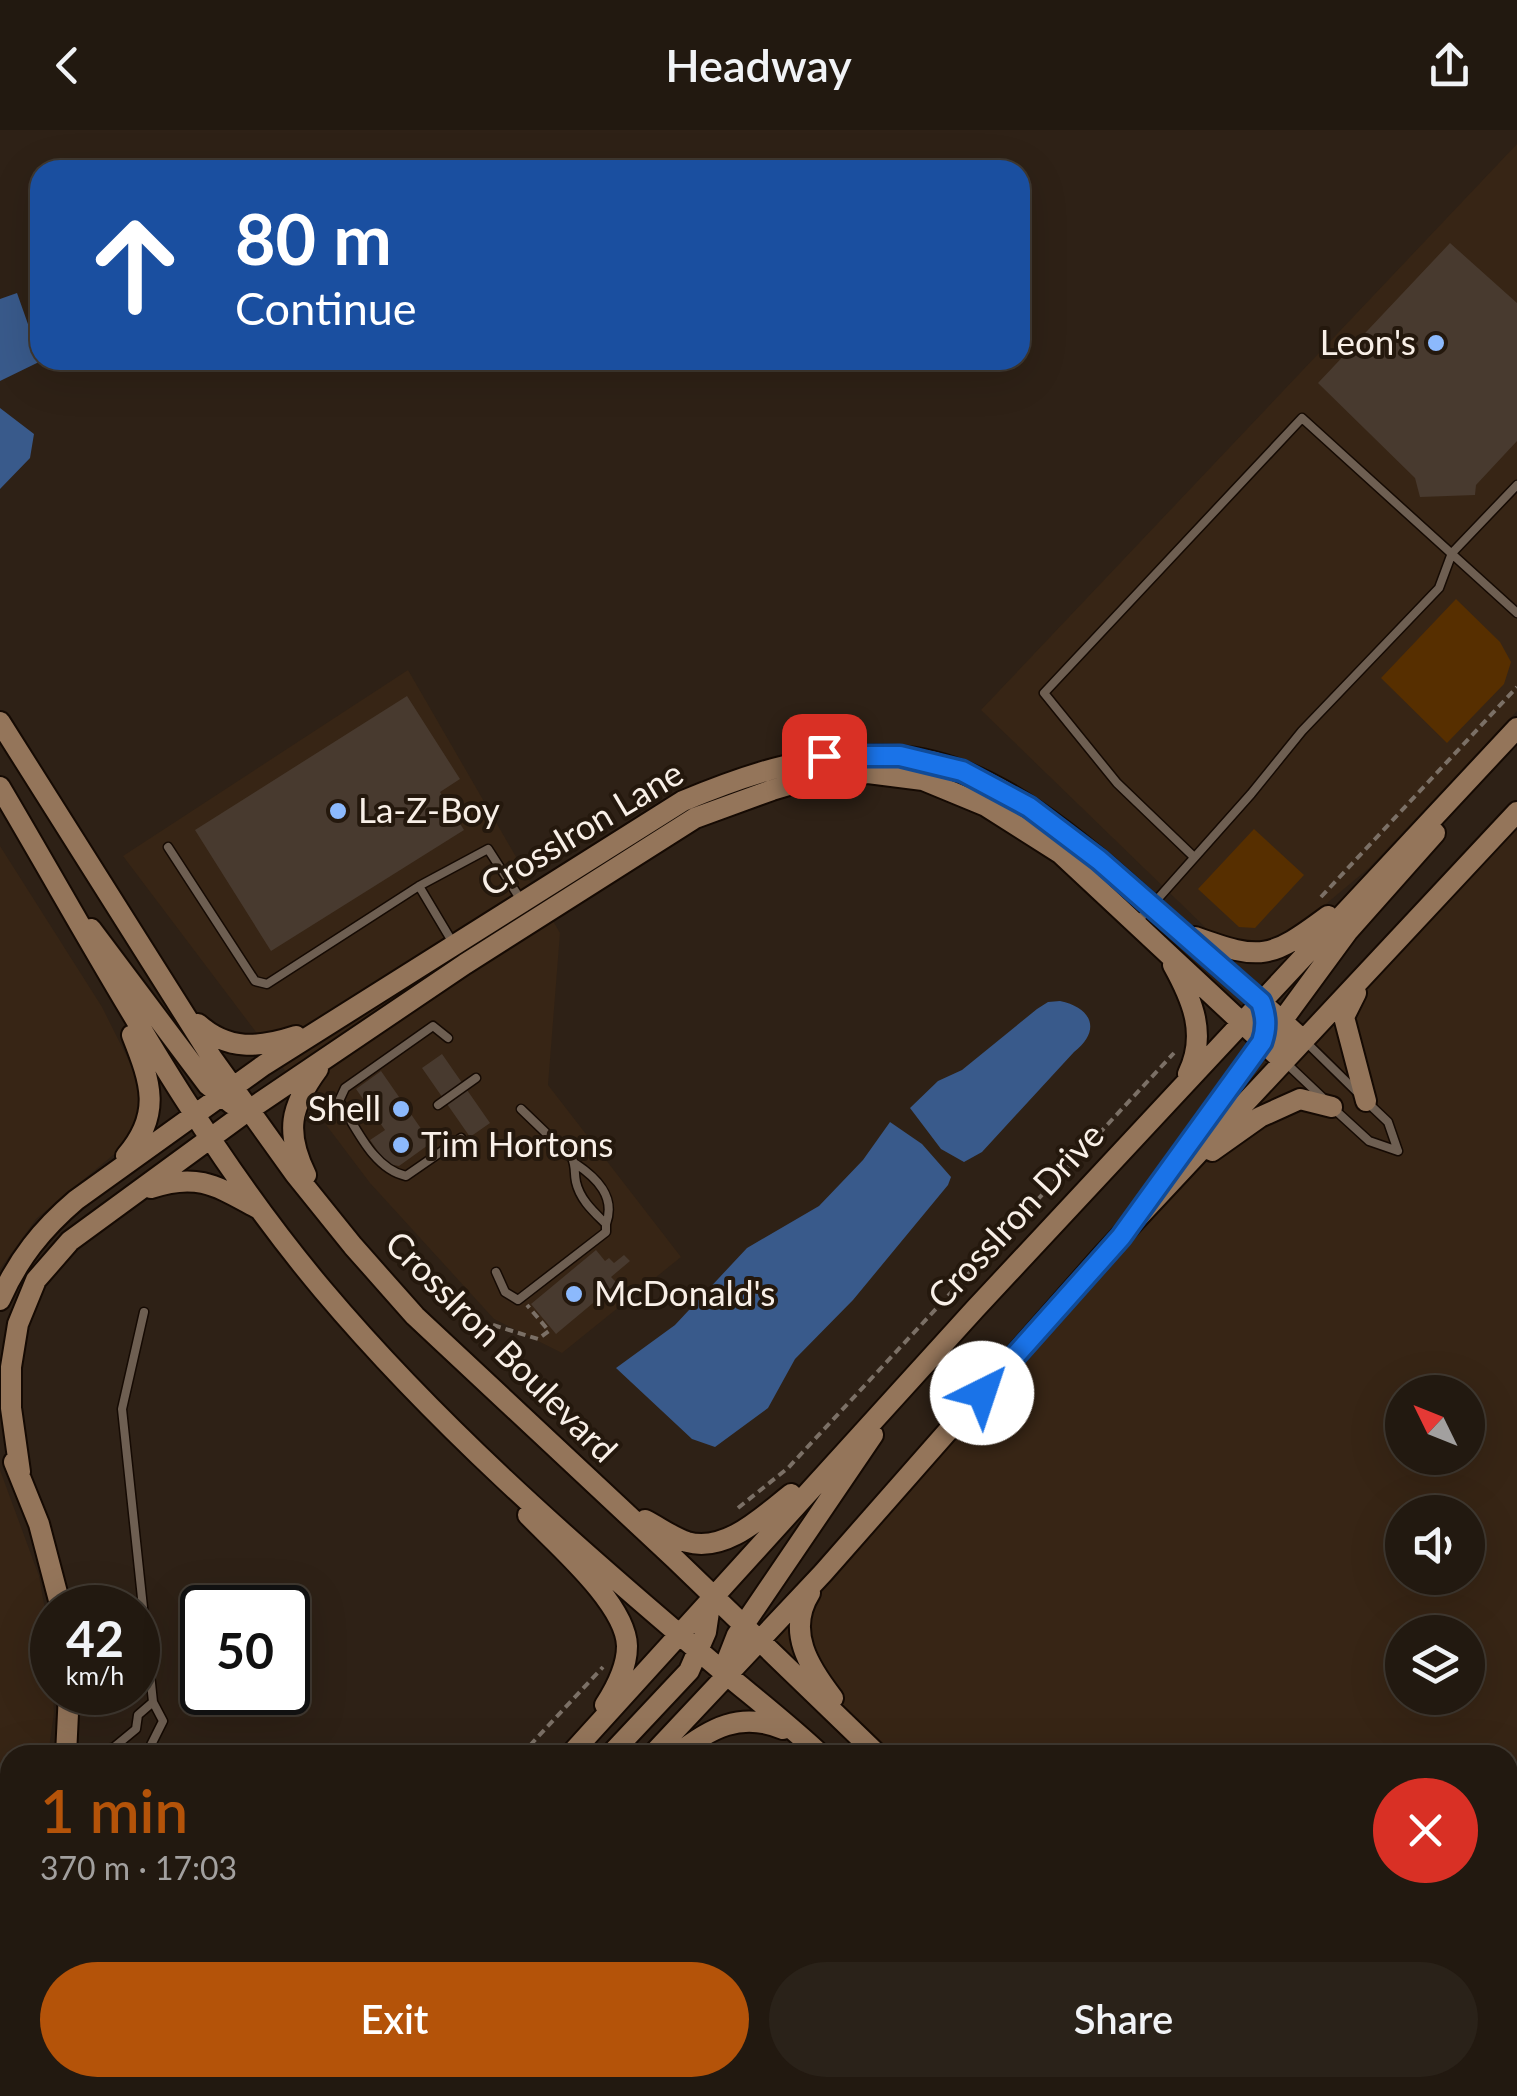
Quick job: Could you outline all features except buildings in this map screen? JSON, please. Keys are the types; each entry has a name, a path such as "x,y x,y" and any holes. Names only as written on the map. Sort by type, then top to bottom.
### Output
{"street":[{"path":"0,722 178,1006 226,1092"},
{"name":"CrossIron Drive","path":"580,1745 859,1435 1516,729"},
{"name":"CrossIron Lane","path":"108,1177 322,1028 460,955 529,911 695,818 772,790 834,776 868,774 924,780 986,806 1092,868"},
{"path":"1284,1061 1282,1021 1348,931 1429,842 1466,782"},
{"path":"0,786 109,978 262,1211 323,1291 453,1438 587,1577 617,1616 627,1645 624,1671 578,1745"},
{"path":"661,1745 726,1675 728,1658 751,1633 823,1574 1121,1237 1517,812"},
{"path":"1092,868 1151,905 1304,1040"},
{"path":"1092,868 1136,923 1284,1061"},
{"path":"1182,932 1234,951 1272,952 1297,939 1369,886"},
{"path":"70,905 109,950 196,1070 249,1110"},
{"path":"1165,950 1190,996 1197,1024 1194,1062 1183,1084"},
{"name":"CrossIron Lane","path":"20,1472 11,1408 11,1367 18,1324 36,1280 60,1251 126,1198 330,1054 460,955"},
{"path":"1366,974 1344,1017 1366,1101"},
{"path":"0,1300 17,1266 49,1223 108,1177 147,1124 151,1099 139,1052 109,978"},
{"path":"1121,1237 1262,1042 1266,1028 1261,1002"},
{"path":"178,1006 205,1031 233,1045 255,1046 322,1028"},
{"path":"323,1208 292,1141 292,1121 301,1094 330,1054"},
{"path":"1178,1176 1260,1117 1300,1099 1332,1107"},
{"name":"CrossIron Boulevard","path":"249,1110 323,1208 415,1316 868,1745"},
{"path":"126,1198 177,1180 198,1180 262,1211"},
{"path":"378,1352 476,1452 699,1652 811,1745"},
{"path":"751,1633 878,1428 934,1354"},
{"path":"0,1435 20,1472 55,1585"},
{"path":"616,1506 684,1541 718,1541 762,1517 859,1435"},
{"path":"823,1574 800,1613 806,1658 870,1745"},
{"path":"619,1745 689,1671 699,1652 712,1596"},
{"path":"66,1745 68,1715"},
{"path":"689,1745 708,1731 748,1719 802,1737"}],"lane":[{"path":"1194,858 1116,783 1044,693 1302,418 1517,612"},
{"path":"1136,923 1302,731 1439,588 1452,554 1517,485"},
{"path":"168,847 255,981 268,984 419,886 488,848 529,911"},
{"path":"419,886 460,955"},
{"path":"448,1038 432,1026 345,1088 339,1101 382,1165 397,1174 406,1176 461,1138"},
{"path":"1284,1061 1369,1141 1398,1151 1388,1122 1304,1040"},
{"path":"438,1104 476,1078"},
{"path":"496,1272 505,1292 518,1300 522,1298 606,1232 610,1213 608,1198 595,1178 521,1109"},
{"path":"576,1164 578,1188 606,1224"},
{"path":"141,1585 122,1409 144,1312"},
{"path":"117,1745 136,1729 138,1715"},
{"path":"151,1745 163,1721 160,1715"}],"path":[{"path":"1310,907 1517,686"},
{"path":"730,1514 788,1468 1182,1042"},
{"path":"493,1325 538,1339 550,1331 522,1298"},
{"path":"529,1745 603,1667"}],"shaded area":[{"path":"1517,144 1517,711 1369,868 1290,934 1254,946 1209,931 981,710"},
{"path":"1456,599 1500,642 1511,662 1504,684 1447,743 1381,678"},
{"path":"408,670 560,933 548,1085 681,1257 562,1353 494,1319 370,1183 123,856"},
{"path":"1517,812 1517,1745 868,1745 759,1640"},
{"path":"1254,829 1304,875 1255,928 1239,927 1198,889"},
{"path":"0,846 102,1007 132,1067 142,1110 139,1123 118,1151 36,1219 0,1269"},
{"path":"0,1470 39,1576 41,1585 30,1585 30,1715 54,1715 49,1745 0,1745"}],"water":[{"path":"17,293 30,330 30,366 0,381 0,299"},
{"path":"0,408 34,434 30,458 0,489"},
{"path":"1060,1001 1080,1009 1090,1021 1083,1044 982,1152 964,1162 941,1149 910,1108 938,1081 962,1070 1037,1009"},
{"path":"890,1122 922,1144 951,1177 948,1185 853,1300 795,1359 768,1408 715,1447 692,1439 616,1368 675,1325 747,1248 819,1206 863,1160"}],"place":[{"name":"Leon's","path":"1436,343"},
{"name":"La-Z-Boy","path":"338,811"},
{"name":"Shell","path":"401,1109"},
{"name":"Tim Hortons","path":"401,1145"},
{"name":"McDonald's","path":"574,1294"}],"route":[{"path":"824,756 900,756 962,771 1029,807 1099,860 1261,1002 1265,1014 1262,1042 1121,1237 982,1393"}]}
